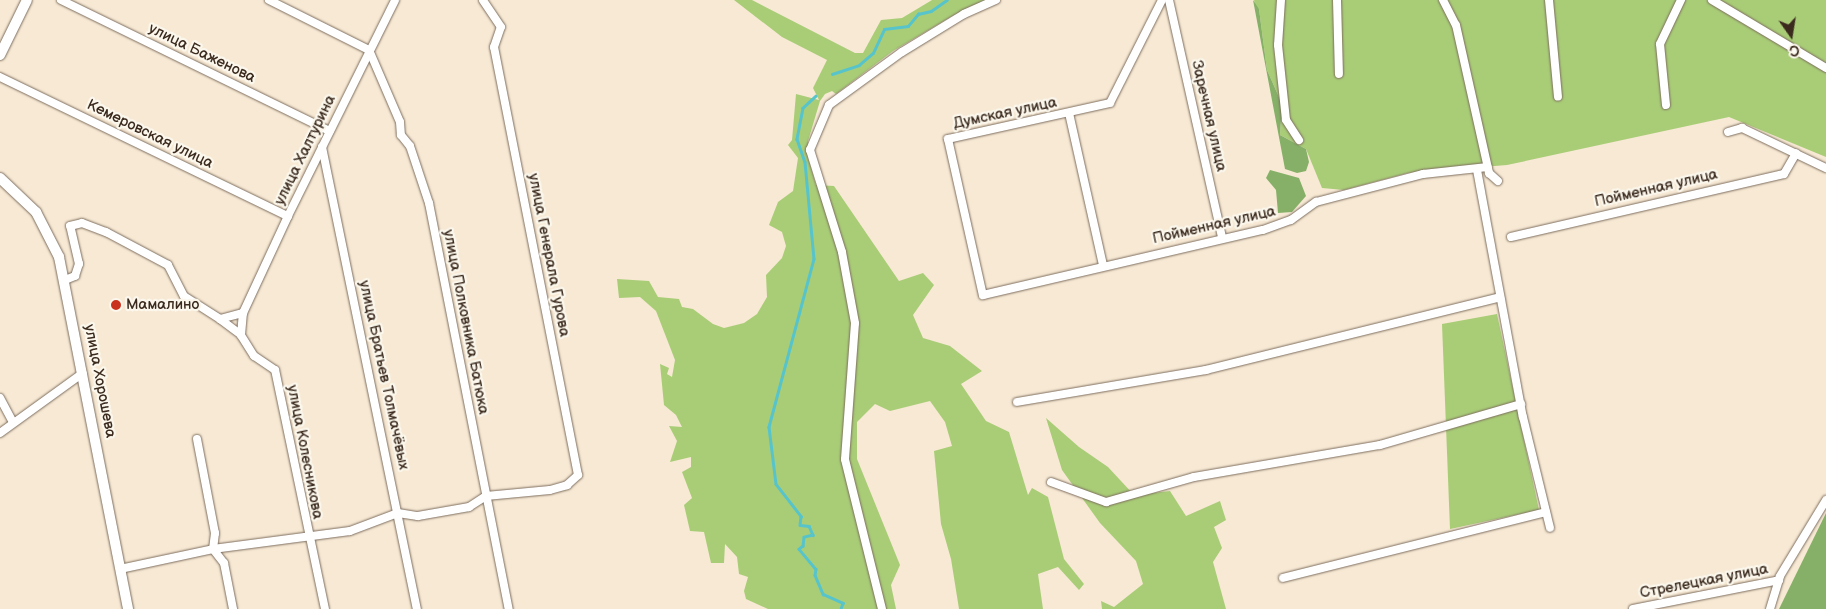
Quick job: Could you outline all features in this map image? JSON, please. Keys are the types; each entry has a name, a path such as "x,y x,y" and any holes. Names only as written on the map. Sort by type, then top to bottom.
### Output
{"main road":[{"path":"0,55 27,0"},
{"name":"улица Хорошева","path":"0,178 36,212 54,243 65,280 128,609"}],"street":[{"name":"улица Баженова","path":"61,0 330,131"},
{"path":"270,0 370,50"},
{"name":"улица Халтурина","path":"243,313 288,216 395,0"},
{"name":"улица Генерала Гурова","path":"483,0 501,27 494,47 578,475 567,486 550,490 486,496"},
{"path":"882,609 845,459 855,323 842,252 810,150 829,105 902,52 964,14 996,0"},
{"name":"Думская улица","path":"983,295 948,139 1069,113 1110,102 1162,0"},
{"name":"Заречная улица","path":"1169,0 1222,237"},
{"path":"1281,0 1278,45 1286,120 1298,140"},
{"path":"1337,0 1340,74"},
{"path":"1443,0 1456,25 1488,167 1498,181"},
{"path":"1549,0 1558,97"},
{"path":"1666,105 1660,44 1681,0"},
{"path":"1712,0 1826,68"},
{"name":"улица Полковника Батюка","path":"370,50 400,122 402,136 410,146 429,203 509,609"},
{"name":"Кемеровская улица","path":"0,77 288,216"},
{"path":"1069,113 1103,265"},
{"path":"1728,132 1742,128 1826,168"},
{"name":"улица Братьев Толмачёвых","path":"322,147 417,609"},
{"name":"Пойменная улица","path":"1511,237 1784,174 1796,153"},
{"name":"Пойменная улица","path":"983,295 1222,237 1263,230 1291,220 1316,202 1423,174 1477,170 1488,167"},
{"path":"1477,170 1520,404 1550,528"},
{"path":"65,280 75,276 79,264 70,226 82,223 106,232 168,265 184,296 241,335"},
{"path":"1017,402 1206,370 1500,297"},
{"path":"220,319 243,313 241,335"},
{"name":"улица Колесникова","path":"241,335 254,356 275,370 298,472 307,535 325,609"},
{"path":"0,433 12,421 83,373"},
{"path":"0,398 12,421"},
{"path":"1052,482 1106,502 1194,477 1380,444 1520,404"},
{"path":"197,439 215,533 214,549 224,563 233,609"},
{"path":"120,569 214,549 269,544 307,535 350,531 398,513 418,516 468,507 486,496"},
{"path":"1770,609 1779,580 1826,500"},
{"path":"1284,578 1546,512"},
{"name":"Стрелецкая улица","path":"1633,609 1779,580"}],"green space":[{"path":"734,0 752,0 855,53 863,53 881,20 902,18 932,0 988,0 954,15 893,51 836,94 832,91 825,94 820,101 808,141 808,157 816,185 834,186 899,281 923,273 934,285 913,315 923,338 950,346 982,371 961,384 986,421 1009,432 1028,495 1032,488 1048,497 1064,559 1084,584 1079,590 1058,567 1038,574 1043,609 959,609 951,559 941,524 934,451 952,446 945,422 930,401 890,411 875,404 857,422 857,459 900,565 891,585 896,609 768,609 746,599 744,591 748,577 739,574 737,557 725,544 724,563 711,563 704,532 690,531 684,505 692,498 682,472 691,467 691,457 670,462 677,441 669,426 682,427 676,415 664,405 660,364 669,368 667,374 672,377 675,360 656,311 640,297 619,298 617,279 649,281 658,297 679,299 682,307 693,309 713,324 724,328 744,323 757,314 767,297 766,275 782,258 786,246 782,232 769,225 778,202 793,191 798,158 788,145 792,140 796,94 819,100 813,88 827,60 782,37"},
{"path":"1253,0 1259,9 1267,70 1282,104 1280,135 1306,149 1309,162 1306,171 1297,173 1285,169"},
{"path":"1254,0 1826,0 1826,157 1729,117 1507,165 1408,173 1344,190 1322,188 1306,149 1280,135 1282,104 1267,70 1259,9 1255,7"},
{"path":"1270,170 1299,178 1306,196 1292,212 1278,213 1276,190 1266,178"},
{"path":"1497,314 1539,510 1450,529 1442,324"},
{"path":"1046,418 1079,447 1108,467 1134,495 1170,491 1186,516 1220,501 1226,520 1214,527 1222,548 1213,562 1226,609 1102,609 1101,601 1114,607 1143,584 1136,561 1100,523 1062,470"},
{"path":"1826,513 1826,609 1779,609"}],"waterway":[{"path":"832,74 859,65 873,53 884,29 908,26 918,14 931,11 947,0"},
{"path":"816,96 803,108 797,139 805,162 814,259 769,427 776,484 801,516 800,525 809,526 813,535 804,537 803,546 799,549 816,569 815,575 823,594 843,603 841,609"}],"place":[{"name":"Мамалино","path":"116,305"}]}
